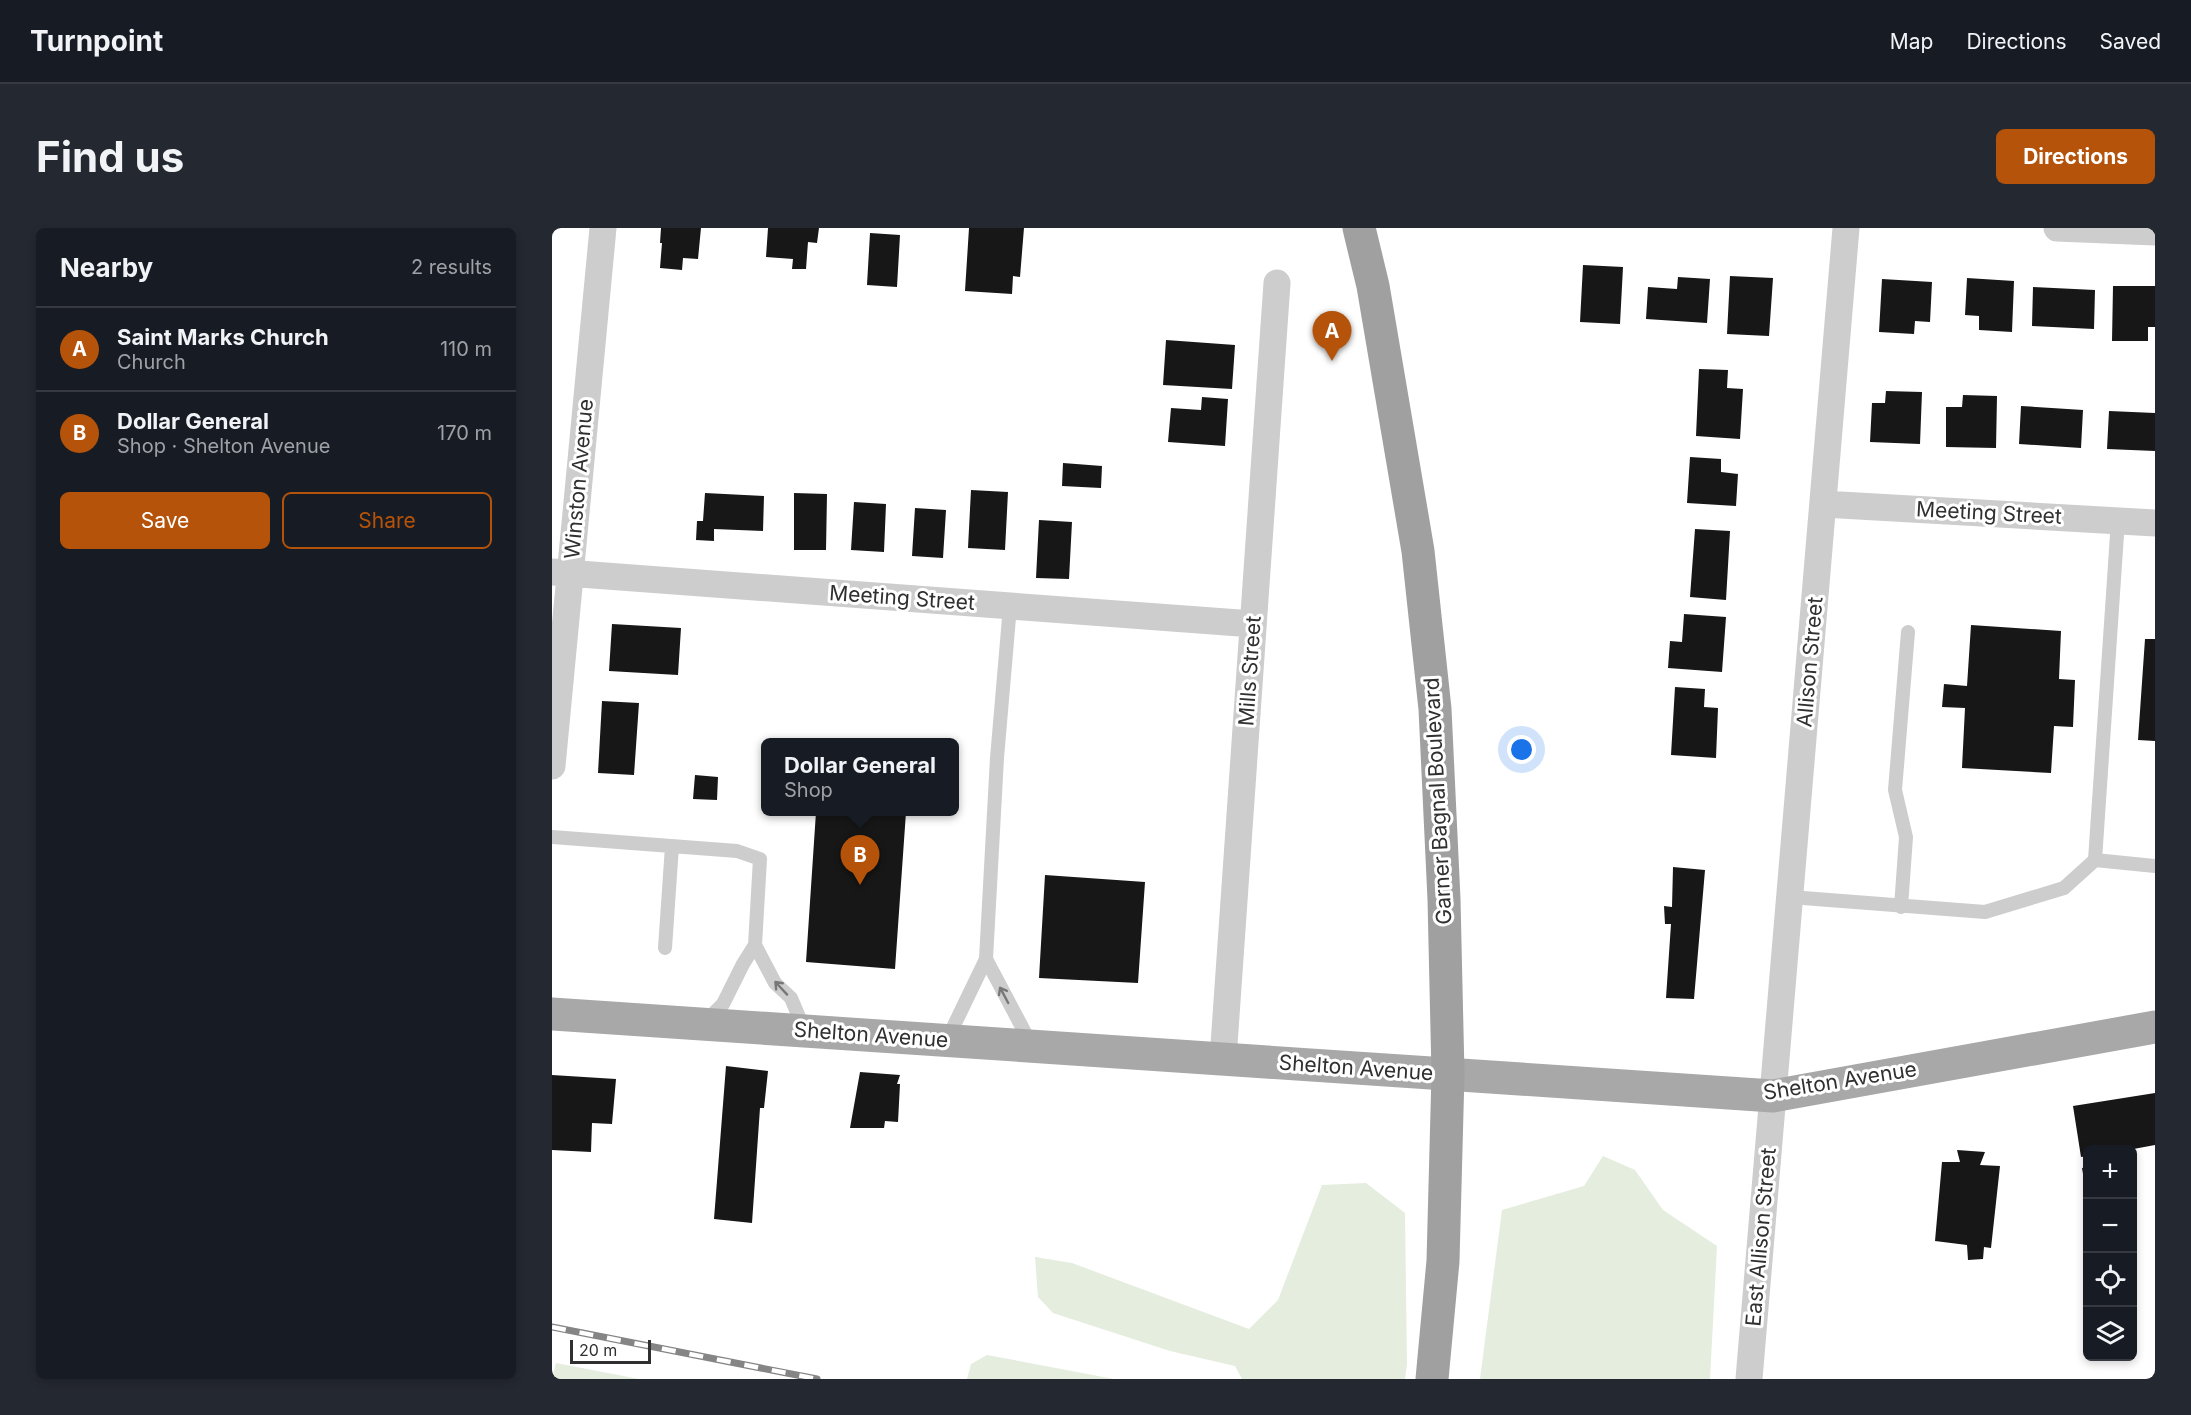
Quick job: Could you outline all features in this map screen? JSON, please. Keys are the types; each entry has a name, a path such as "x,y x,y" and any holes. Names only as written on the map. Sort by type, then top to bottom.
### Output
{"highway":[{"name":"Garner Bagnal Boulevard","path":"1359,228 1377,309 1418,551 1435,709 1444,900 1448,1074 1443,1261 1432,1379"}],"main road":[{"name":"Shelton Avenue","path":"552,1014 1773,1096 2155,1027"}],"street":[{"name":"Winston Avenue","path":"552,766 561,573 603,228"},
{"name":"Allison Street","path":"1773,1096 1846,228"},
{"path":"2057,228 2155,232"},
{"name":"Mills Street","path":"1223,1059 1276,283"},
{"name":"Meeting Street","path":"1823,504 2155,523"},
{"name":"Meeting Street","path":"561,573 1253,624"},
{"name":"East Allison Street","path":"1749,1379 1773,1096"}],"lane":[{"path":"1790,897 1985,912 2064,888 2095,860 2118,520"},
{"path":"947,1040 986,959 997,758 1010,606"},
{"path":"1901,907 1906,837 1895,790 1908,632"},
{"path":"552,837 737,851 760,859 755,945 723,1004 704,1024"},
{"path":"665,948 672,846"},
{"path":"2095,860 2155,866"},
{"path":"755,945 776,983 791,998 805,1031"},
{"path":"986,959 1032,1046"}],"green space":[{"path":"1603,1156 1635,1170 1663,1210 1717,1246 1710,1379 1480,1379 1502,1210 1584,1186"},
{"path":"1366,1183 1405,1213 1407,1364 1405,1379 1242,1379 1235,1366 1170,1351 1053,1313 1038,1297 1035,1257 1072,1263 1249,1329 1278,1300 1322,1185"},
{"path":"987,1355 1114,1379 967,1379 971,1364"},
{"path":"556,1363 639,1379 552,1379"}],"building":[{"path":"661,228 701,228 698,259 683,258 682,270 660,268"},
{"path":"768,228 819,228 817,243 808,242 806,269 792,269 793,259 766,257"},
{"path":"969,228 1024,228 1020,277 1013,276 1012,294 965,291"},
{"path":"870,233 900,235 897,287 867,285"},
{"path":"1583,265 1623,267 1620,324 1580,322"},
{"path":"1730,276 1773,278 1769,336 1727,334"},
{"path":"1678,277 1710,279 1707,323 1646,319 1648,287 1677,289"},
{"path":"1967,278 2014,281 2012,332 1979,330 1979,316 1965,315"},
{"path":"1882,279 1932,282 1930,322 1915,321 1914,334 1879,332"},
{"path":"2113,286 2155,286 2155,327 2148,327 2148,341 2112,341"},
{"path":"2033,287 2095,290 2094,329 2032,326"},
{"path":"1166,340 1235,345 1232,389 1163,385"},
{"path":"1699,369 1728,370 1727,388 1743,389 1740,439 1696,436"},
{"path":"1886,391 1922,392 1920,444 1870,442 1872,403 1885,403"},
{"path":"1963,395 1997,396 1996,448 1946,447 1946,407 1962,407"},
{"path":"1202,397 1228,399 1225,446 1168,442 1171,408 1201,410"},
{"path":"2021,406 2083,410 2081,448 2019,444"},
{"path":"2109,411 2155,413 2155,451 2107,449"},
{"path":"1690,457 1721,459 1721,472 1738,474 1736,506 1687,503"},
{"path":"1063,463 1102,466 1101,488 1062,486"},
{"path":"971,490 1008,492 1005,550 968,548"},
{"path":"705,493 764,496 763,531 714,529 714,541 696,540 697,521 703,521"},
{"path":"794,493 827,494 826,550 794,550"},
{"path":"854,502 886,504 884,552 851,550"},
{"path":"915,508 946,510 943,558 912,556"},
{"path":"1039,520 1072,522 1069,579 1036,578"},
{"path":"1695,529 1730,531 1726,600 1690,597"},
{"path":"1684,614 1726,617 1722,672 1668,668 1670,641 1682,642"},
{"path":"612,624 681,628 678,675 609,671"},
{"path":"1971,625 2061,631 2059,679 2075,680 2073,727 2054,726 2051,773 1962,768 1965,708 1942,707 1944,684 1967,686"},
{"path":"2145,639 2155,639 2155,741 2138,740"},
{"path":"1675,687 1705,689 1704,707 1718,708 1716,758 1671,755"},
{"path":"602,701 639,703 634,775 598,773"},
{"path":"695,775 718,777 717,800 693,799"},
{"path":"816,816 906,816 895,969 806,962"},
{"path":"1673,867 1705,870 1694,999 1666,998 1671,924 1665,924 1664,906 1672,907"},
{"path":"1045,875 1145,882 1138,983 1039,978"},
{"path":"726,1066 768,1071 764,1108 760,1108 752,1223 714,1219"},
{"path":"860,1072 900,1075 897,1084 900,1084 898,1122 885,1121 884,1128 850,1128"},
{"path":"552,1075 616,1079 612,1124 592,1123 591,1152 552,1150"},
{"path":"2155,1093 2155,1145 2137,1148 2137,1145 2083,1145 2083,1157 2081,1157 2073,1106"},
{"path":"1957,1150 1985,1152 1980,1165 2000,1166 1991,1248 1984,1247 1983,1259 1968,1260 1967,1245 1935,1241 1942,1162 1960,1162"}],"railway":[{"path":"552,1327 817,1379"}],"place":[{"name":"Saint Marks Church","path":"1332,361"},
{"name":"Dollar General","path":"860,885"}]}
